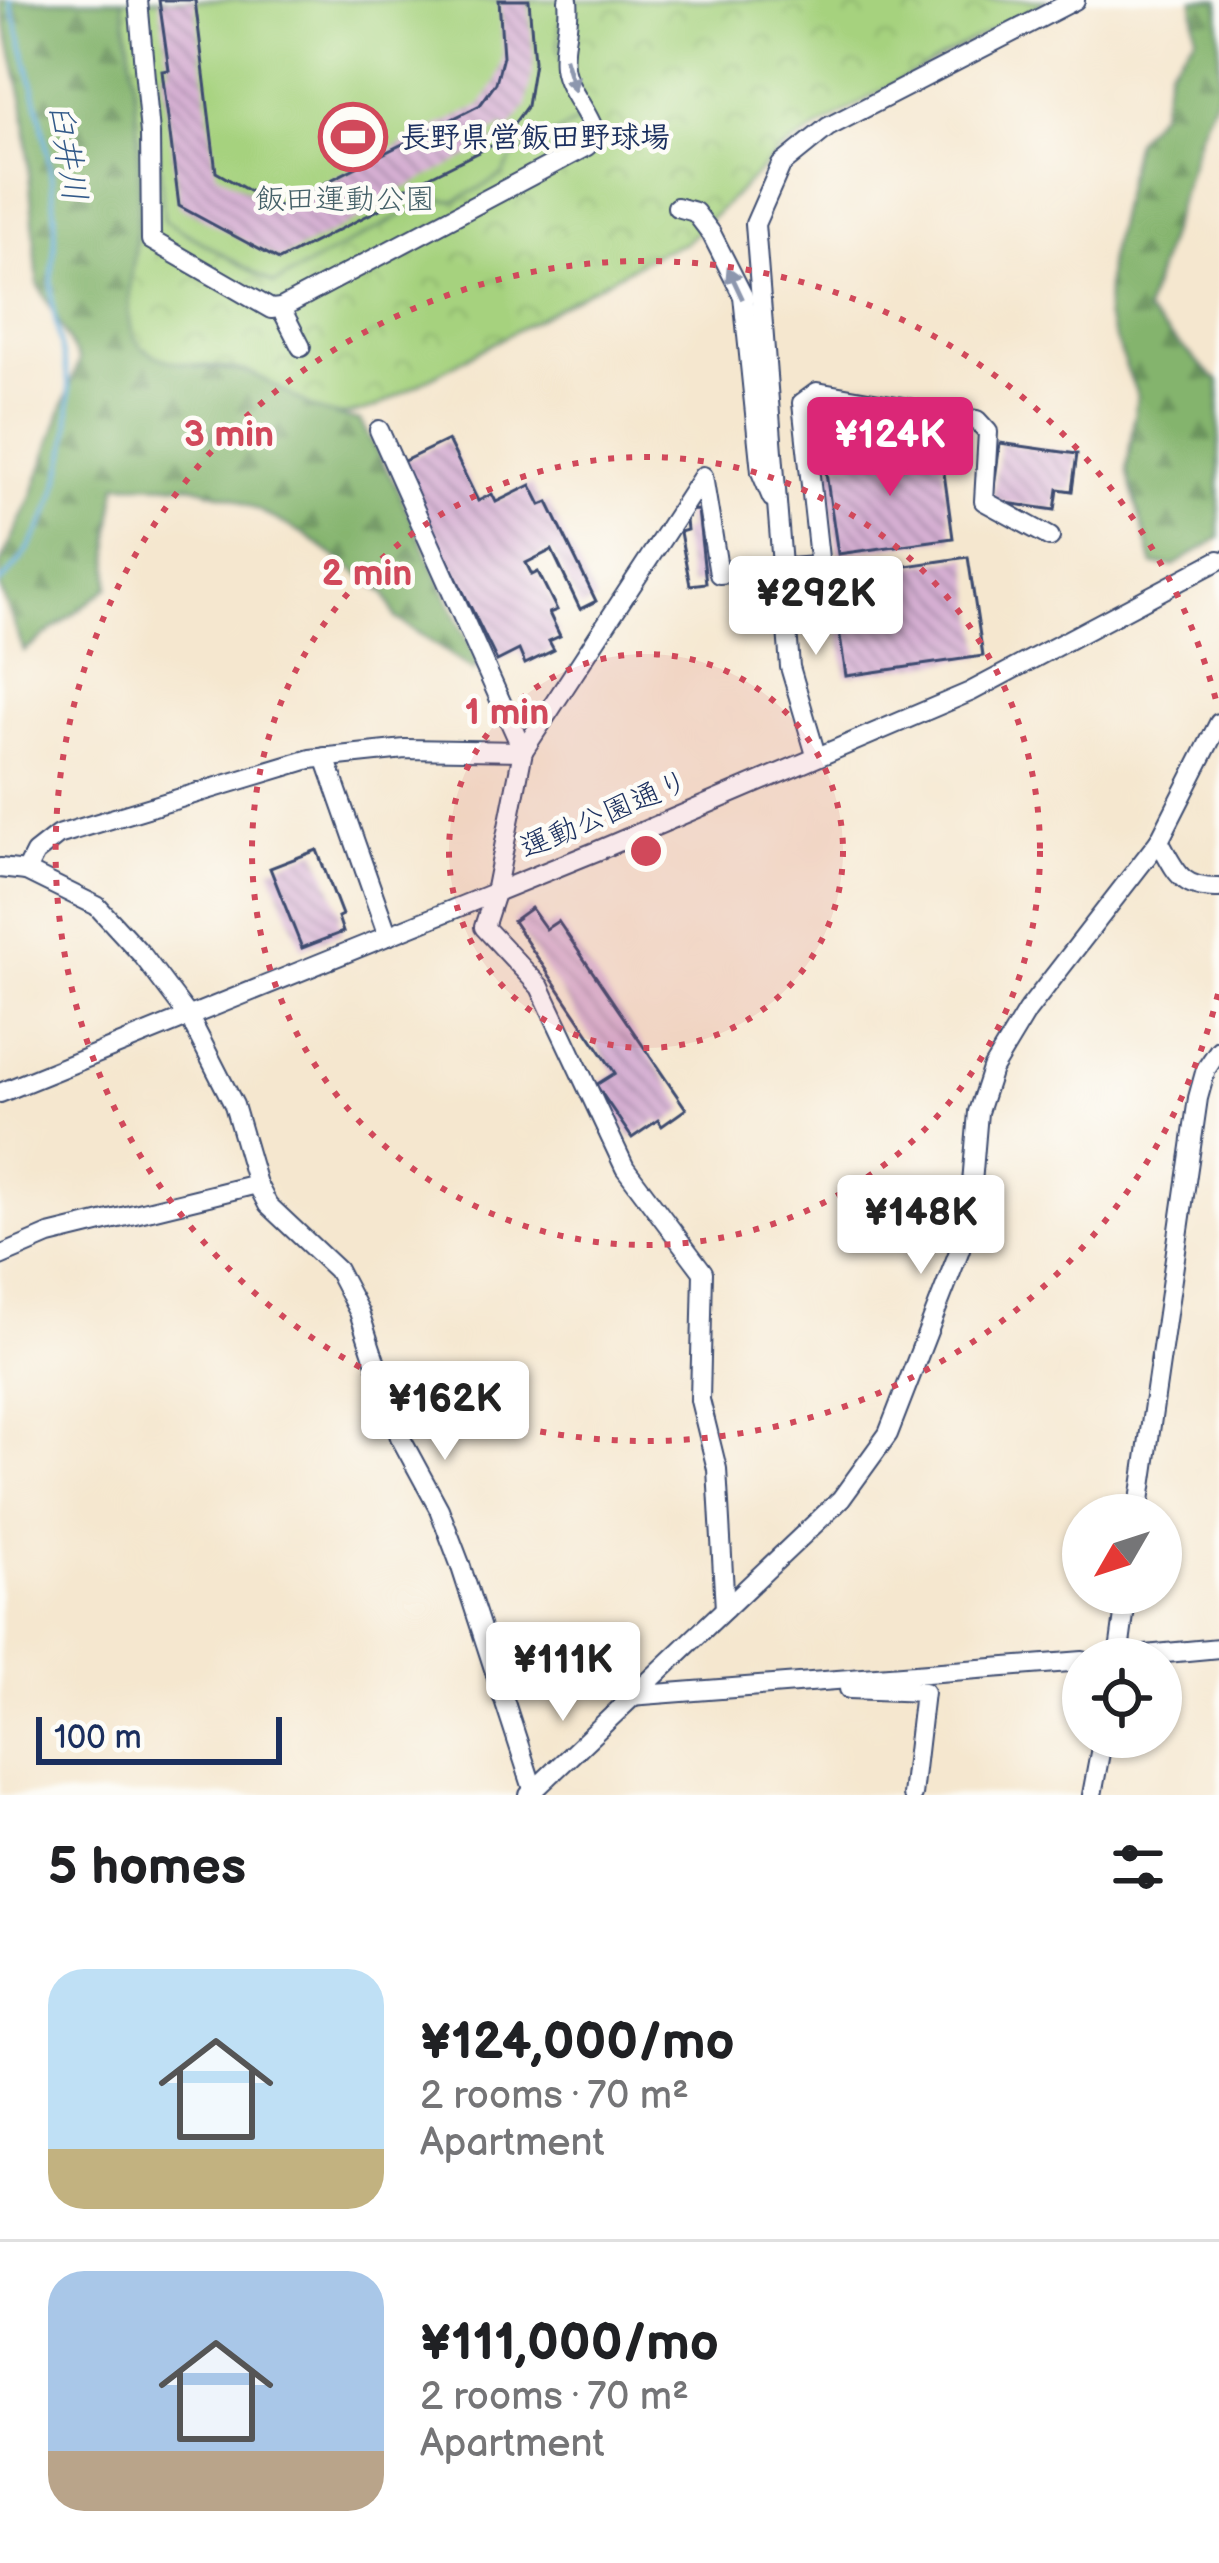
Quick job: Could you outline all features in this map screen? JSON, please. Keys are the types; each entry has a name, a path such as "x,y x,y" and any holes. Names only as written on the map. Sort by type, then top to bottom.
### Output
{"street":[{"path":"138,0 150,134 151,240 271,308 280,308 587,146 593,128 564,66 571,21 568,0"},
{"path":"816,755 790,667 755,224 781,165 828,128 1075,0"},
{"path":"677,207 695,212 743,296 761,472 780,520"},
{"path":"280,308 301,346"},
{"path":"725,1609 717,1469 700,1400 704,1272 626,1168 540,987 484,927 523,751 703,476 719,574 814,566 819,558 802,403 817,392 976,420 988,432 984,501 1050,537"},
{"path":"379,430 523,751"},
{"name":"運動公園通り","path":"0,1094 495,893 970,692 1219,560"},
{"path":"0,868 26,871 98,906 143,956 189,1017 234,1105 257,1184 268,1205 337,1270 359,1312 400,1438 439,1509 460,1564 533,1793 841,1499 888,1434 960,1249 970,1207 978,1112 992,1069 1027,1011 1159,841 1219,723"},
{"path":"26,871 35,854 58,835 325,758 405,748 523,751"},
{"path":"325,758 388,936"},
{"path":"1159,841 1180,877 1197,888 1219,888"},
{"path":"1141,1494 1198,1098 1206,1069 1219,1050"},
{"path":"0,1256 49,1235 257,1184"},
{"path":"1182,1652 1219,1648"},
{"path":"630,1696 1062,1663"},
{"path":"841,1682 852,1692 924,1692 912,1795"},
{"path":"1093,1795 1099,1758"}],"green space":[{"path":"0,0 122,0 138,143 138,216 130,287 195,366 248,372 337,416 360,421 395,484 477,662 474,671 396,618 385,593 304,534 234,498 188,485 117,484 109,587 24,651 0,587 0,565 31,499 79,360 38,284 24,106"},
{"name":"飯田運動公園","path":"122,0 1048,0 781,151 685,243 659,252 375,408 343,415 316,409 248,372 164,359 135,338 129,308 139,202 138,133"},
{"name":"長野県営飯田野球場","path":"147,0 562,0 558,50 585,118 513,156 502,176 455,201 432,199 274,284 164,220"},
{"path":"1193,0 1219,0 1219,90 1201,130 1145,312 1219,382 1219,538 1173,566 1153,565 1127,470 1137,395 1106,316 1108,264 1135,140 1160,111 1169,68 1196,36"}],"building":[{"path":"159,0 195,0 216,172 277,207 480,105 496,83 503,56 499,0 529,0 534,62 527,106 508,132 504,125 489,134 495,144 394,194 398,200 279,260 179,206 162,71 169,70"},
{"path":"918,432 920,447 940,444 953,538 838,554 825,466 898,455 895,435"},
{"path":"448,440 478,501 492,494 496,502 531,485 541,505 548,502 596,601 580,609 552,550 526,563 532,575 538,572 557,610 549,613 560,636 549,641 554,650 525,664 519,650 497,661 400,463"},
{"path":"1000,443 1077,454 1072,491 1058,489 1055,510 992,501"},
{"path":"698,510 706,583 690,585 680,532 687,530 685,511"},
{"path":"968,557 983,656 846,676 831,577"},
{"path":"317,850 342,915 338,917 343,932 302,948 270,868"},
{"path":"531,908 546,929 558,921 686,1109 662,1126 658,1120 632,1138 596,1085 615,1073 513,921"}],"waterway":[{"name":"臼井川","path":"0,583 18,564 45,519 63,468 70,416 68,378 52,299 55,226 49,161 10,0"}],"place":[{"name":"長野県営飯田野球場","path":"353,137"}]}
